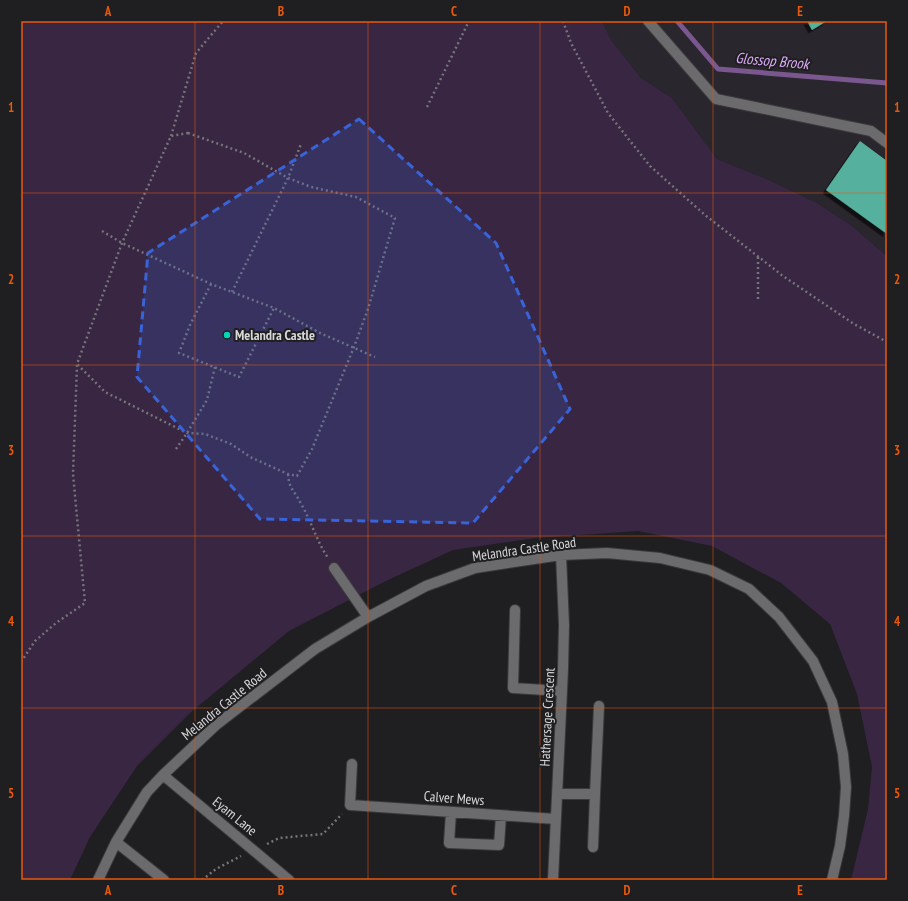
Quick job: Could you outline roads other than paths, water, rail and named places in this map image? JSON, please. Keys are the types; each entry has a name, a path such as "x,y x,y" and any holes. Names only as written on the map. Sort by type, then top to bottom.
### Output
{"street":[{"path":"648,21 716,99 871,131 887,143"},
{"name":"Melandra Castle Road","path":"98,880 116,842 147,792 222,720 315,649 368,617 426,586 475,568 561,555 607,553 660,558 710,570 749,589 779,617 813,661 832,702 843,754 846,787 840,846 832,880"},
{"name":"Hathersage Crescent","path":"553,880 564,625 561,555"},
{"path":"334,568 368,617"},
{"path":"516,610 512,688 562,691"},
{"path":"593,847 599,706"},
{"name":"Calver Mews","path":"352,764 350,805 556,819"},
{"name":"Eyam Lane","path":"163,775 289,880"},
{"path":"557,794 595,794"},
{"path":"451,812 449,843 499,845 501,816"},
{"path":"116,842 164,880"}],"waterway":[{"name":"Glossop Brook","path":"677,21 718,69 887,83"}],"place":[{"name":"Melandra Castle","path":"227,335"}]}
